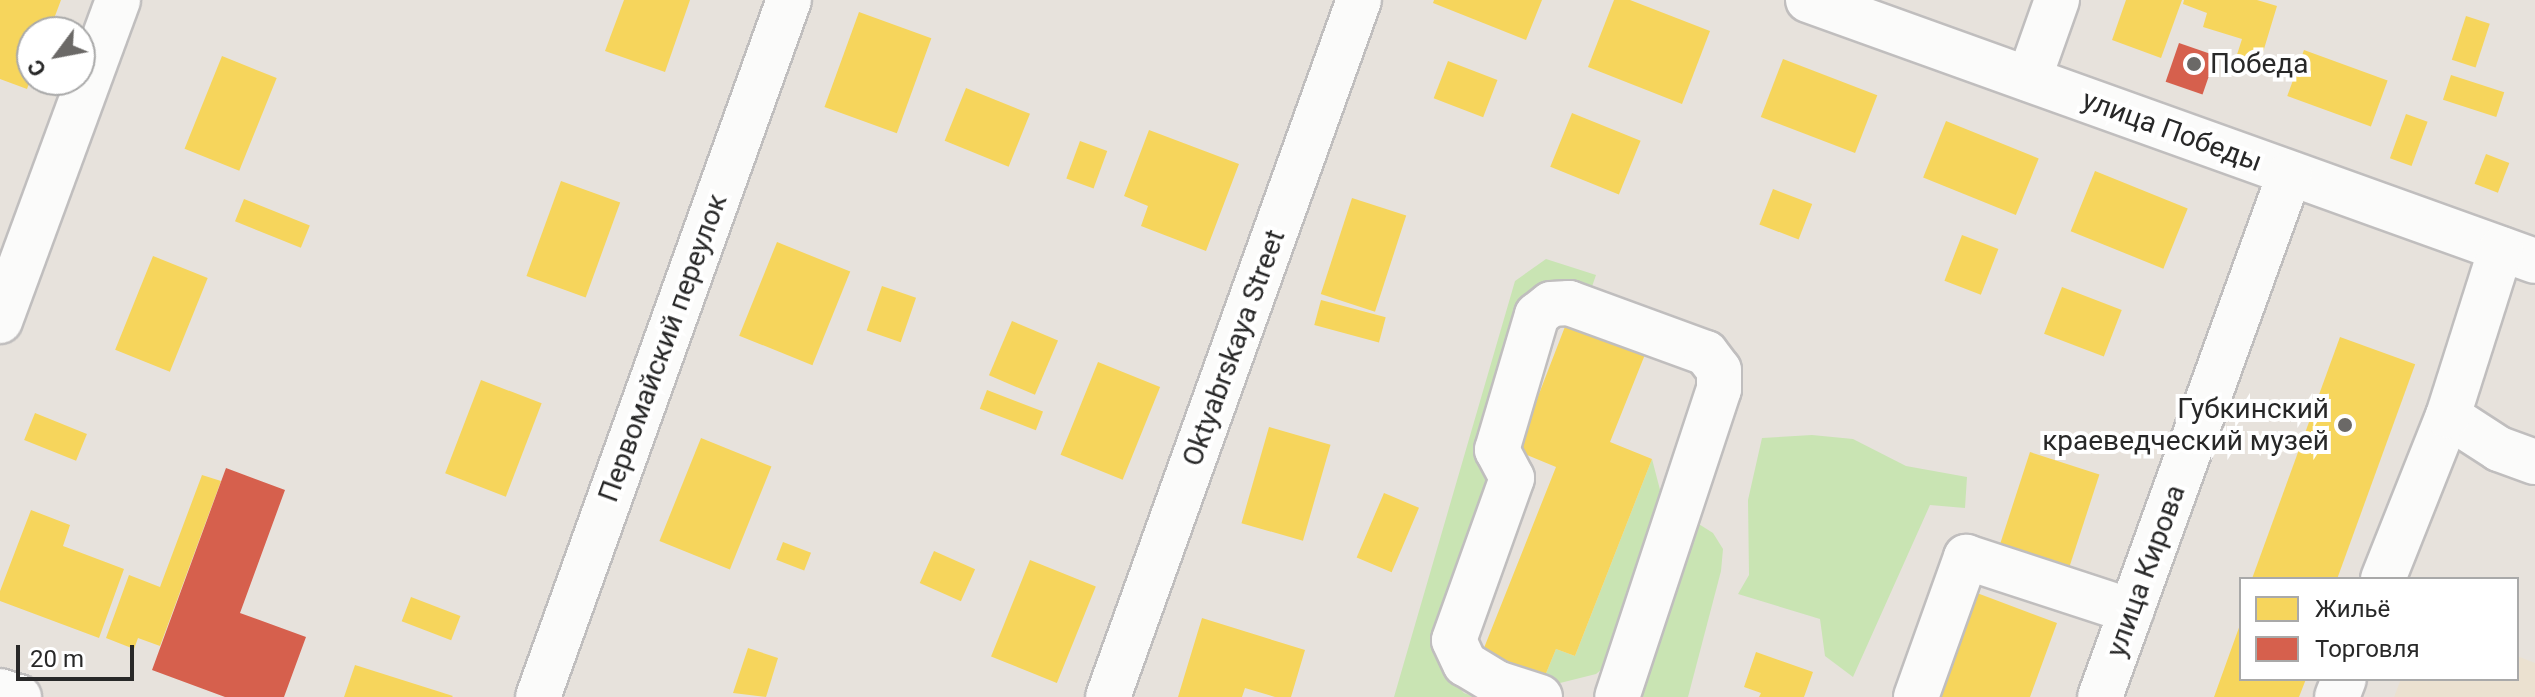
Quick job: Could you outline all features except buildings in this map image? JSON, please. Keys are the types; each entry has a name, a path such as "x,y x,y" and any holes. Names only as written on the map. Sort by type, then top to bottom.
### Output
{"street":[{"path":"0,321 118,0"},
{"name":"Первомайский переулок","path":"538,697 789,0"},
{"name":"Oktyabrskaya Street","path":"1108,697 1359,0"},
{"name":"улица Победы","path":"1808,0 2518,255"},
{"path":"2029,79 2057,0"},
{"name":"улица Кирова","path":"2100,697 2290,173"},
{"path":"2384,577 2448,416 2518,255"},
{"path":"1540,697 1497,683 1465,664 1454,640 1512,478 1497,450 1537,315 1551,304 1569,303 1706,353 1719,370 1719,389 1617,697"},
{"path":"2448,416 2499,449 2535,462"},
{"path":"1916,697 1966,557 2131,611"}],"shaded area":[{"path":"2519,657 2535,663 2535,697 2394,697 2400,681 2519,681"}],"green space":[{"path":"1546,259 1596,275 1585,307 1558,302 1496,484 1449,677 1464,693 1475,697 1394,697 1515,281"},
{"path":"1812,435 1853,439 1906,466 1967,477 1965,508 1930,505 1853,677 1825,656 1820,619 1738,594 1749,575 1748,500 1762,438"},
{"path":"1652,459 1665,509 1607,665 1596,674 1540,688 1556,649 1575,656"},
{"path":"1694,521 1713,533 1723,549 1721,571 1688,697 1634,697"}],"place":[{"name":"Победа","path":"2194,64"},
{"name":"Губкинский краеведческий музей","path":"2345,425"}]}
